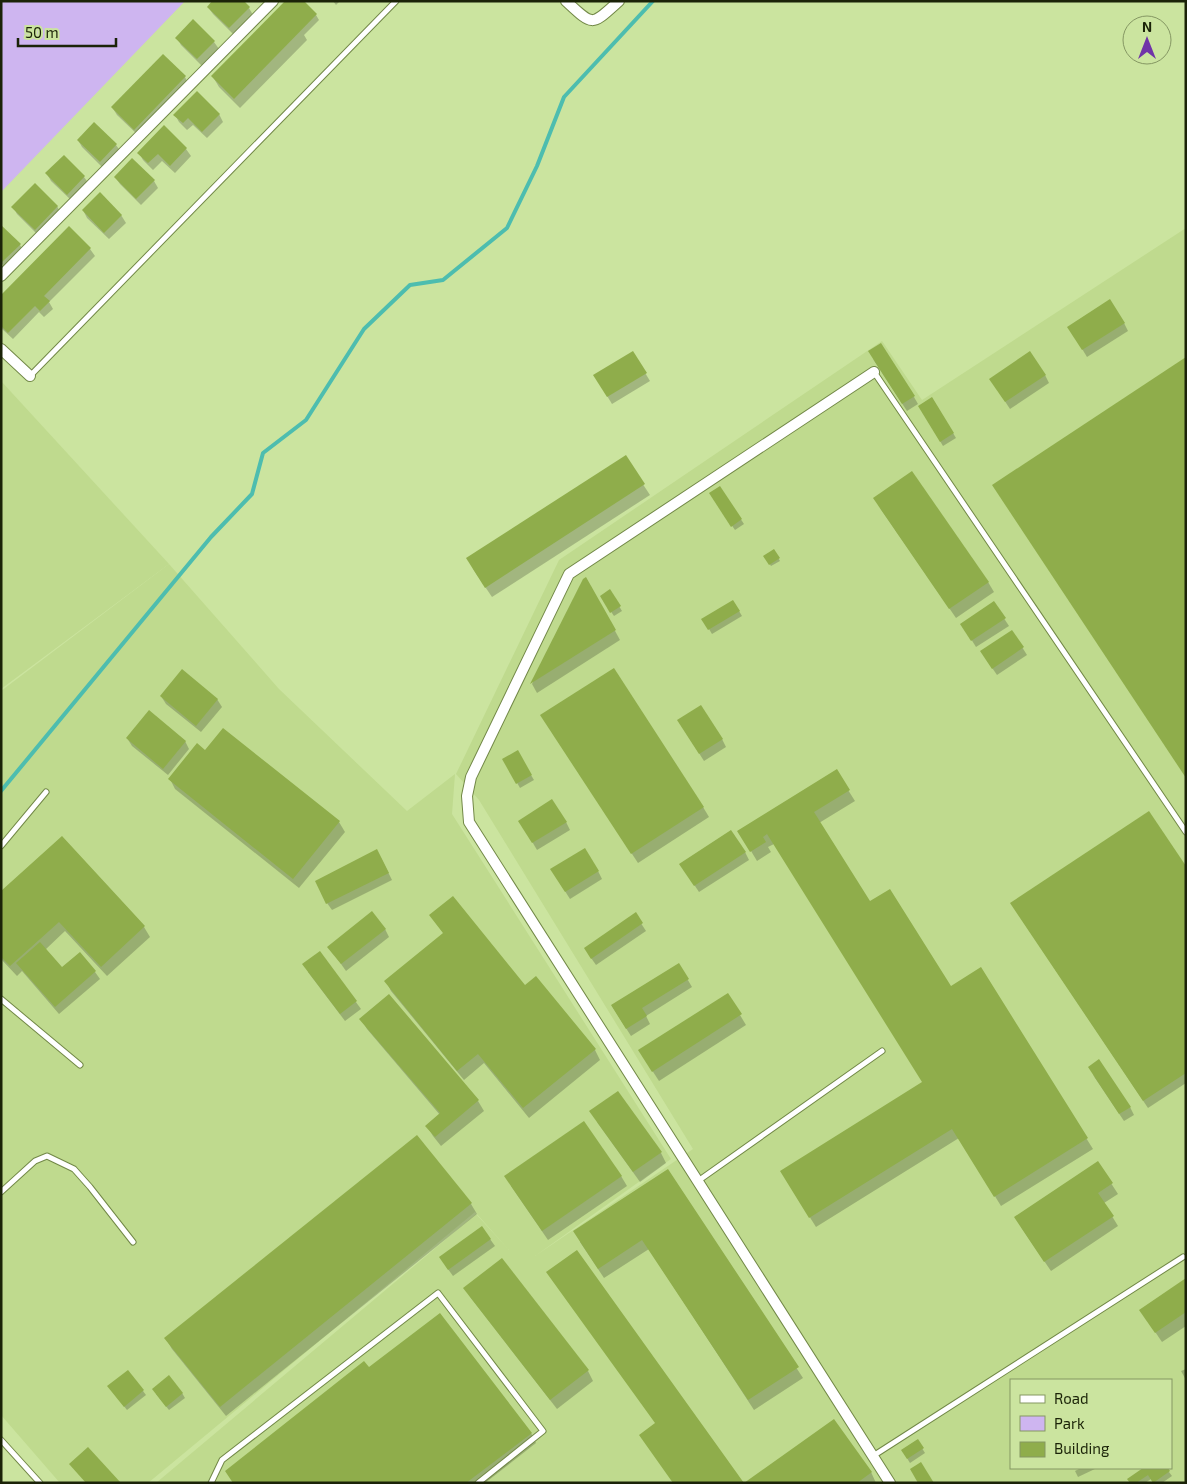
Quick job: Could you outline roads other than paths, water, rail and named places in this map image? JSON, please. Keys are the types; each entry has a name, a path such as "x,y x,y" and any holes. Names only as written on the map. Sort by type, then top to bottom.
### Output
{"street":[{"path":"1,276 273,1"},
{"path":"566,1 585,19 592,21 598,19 620,1"},
{"path":"1,349 30,376"},
{"path":"874,372 569,574 471,777 466,796 469,822 890,1483"}],"lane":[{"path":"30,376 396,1"},
{"path":"874,372 1186,832"},
{"path":"1,846 46,792"},
{"path":"1,999 80,1065"},
{"path":"698,1181 882,1050"},
{"path":"1,1192 35,1161 47,1156 74,1169 133,1242"},
{"path":"872,1456 1183,1257"},
{"path":"212,1483 222,1460 438,1293 543,1431 478,1483"},
{"path":"1,1440 40,1483"}],"waterway":[{"path":"1,791 211,537 252,494 263,453 306,420 364,329 410,285 443,280 507,228 537,166 564,97 653,1"}]}
